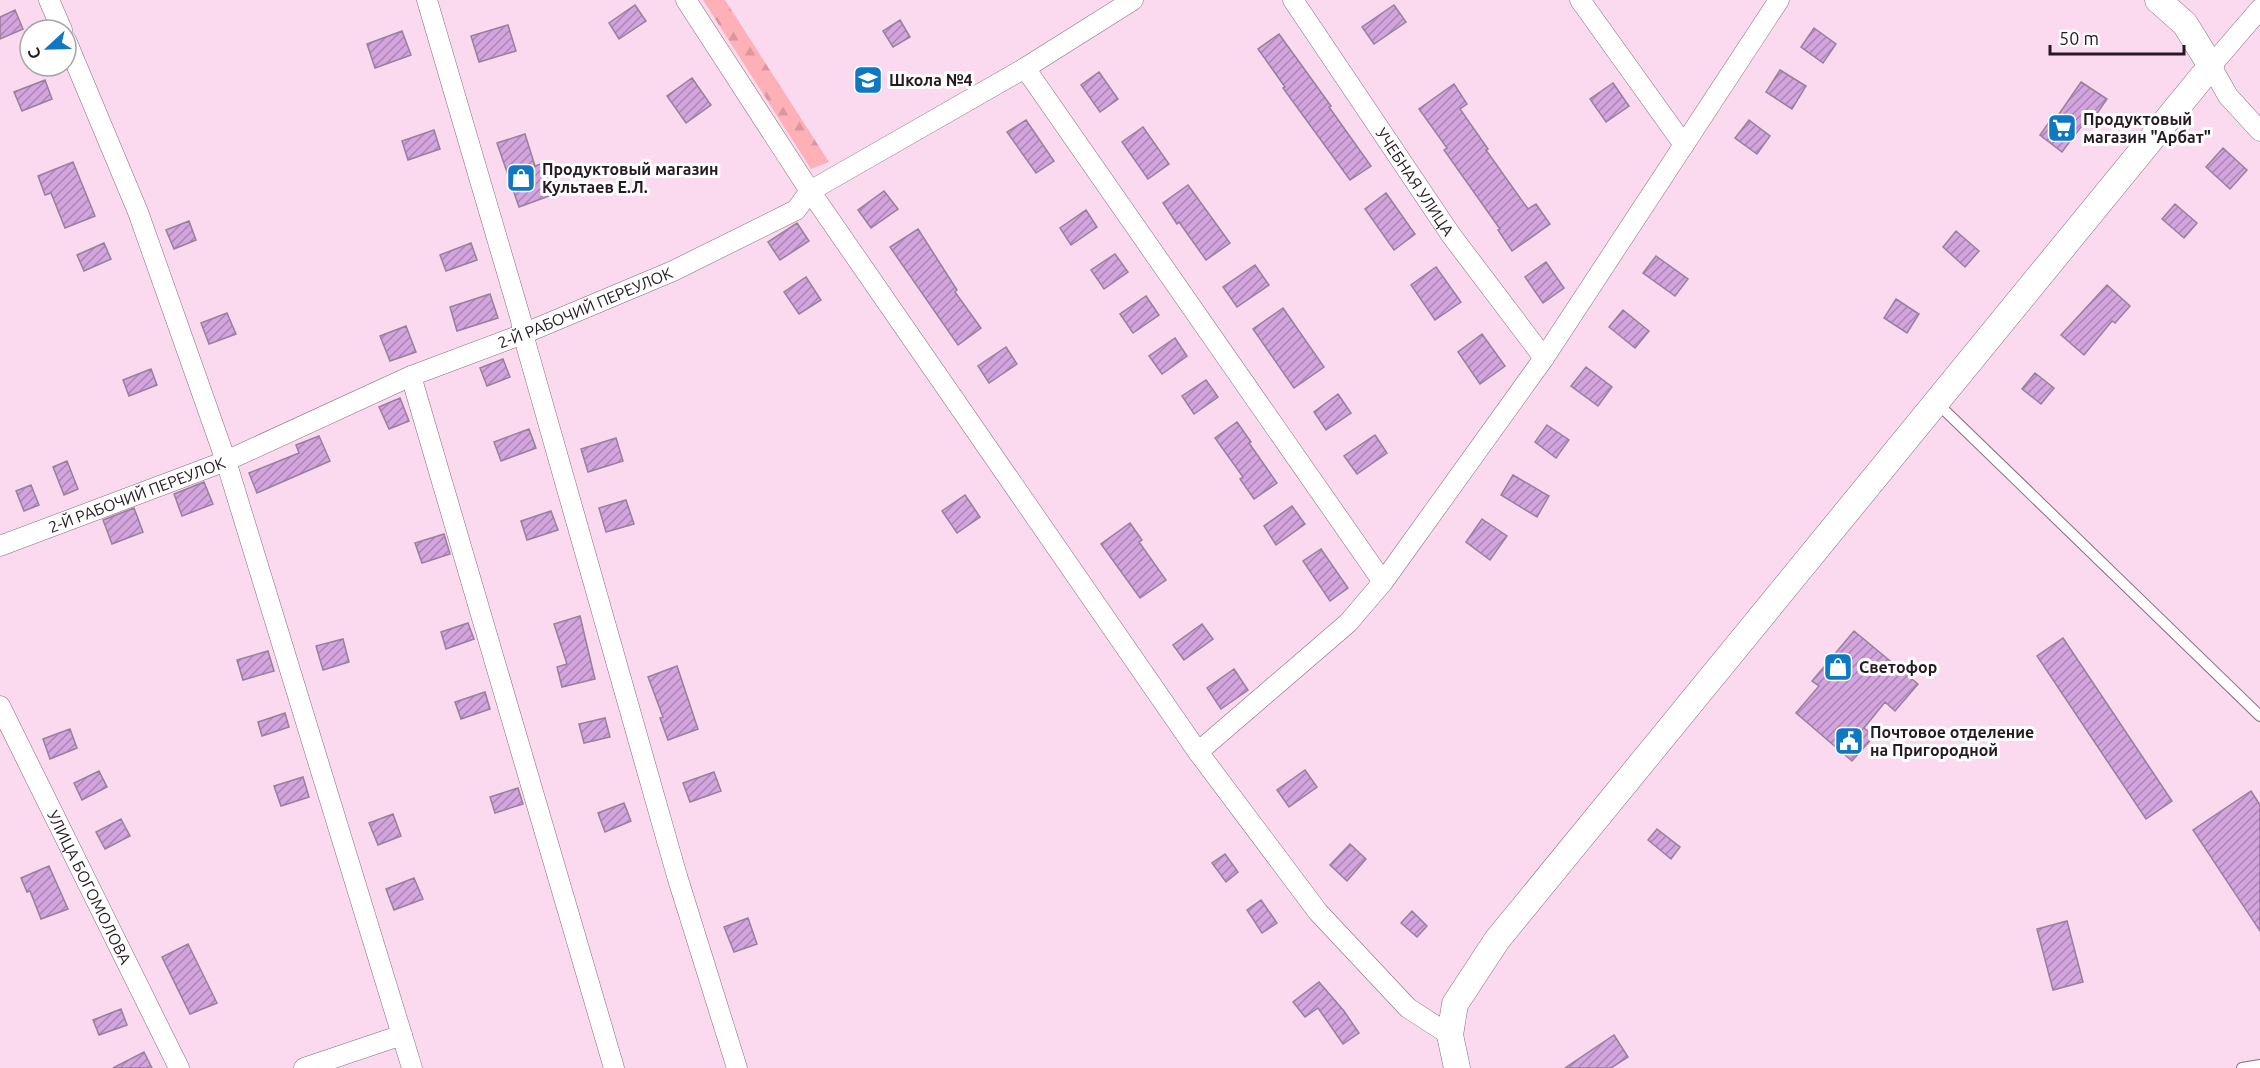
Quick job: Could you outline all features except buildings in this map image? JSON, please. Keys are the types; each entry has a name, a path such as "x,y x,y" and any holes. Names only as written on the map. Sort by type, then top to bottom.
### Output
{"street":[{"path":"49,0 57,18"},
{"path":"427,0 677,876 737,1068"},
{"path":"686,0 810,191 1198,752 1318,912 1408,1008 1450,1035"},
{"name":"2-Й РАБОЧИЙ ПЕРЕУЛОК","path":"0,546 226,461 411,376 523,334 673,271 796,210 810,191 1025,68 1133,0"},
{"name":"УЧЕБНАЯ УЛИЦА","path":"1293,0 1451,235 1544,358"},
{"path":"1580,0 1684,145"},
{"path":"2158,0 2185,24 2228,96 2260,131"},
{"path":"1198,752 1348,623 1383,582 1544,358 1777,1"},
{"path":"1457,1068 1450,1035 1455,1004 1497,940 2260,9"},
{"path":"1025,68 1383,582"},
{"path":"78,69 138,212 226,461 412,1068"},
{"path":"411,376 614,1068"},
{"name":"УЛИЦА БОГОМОЛОВА","path":"0,706 179,1068"},
{"path":"304,1068 402,1035"}],"lane":[{"path":"1936,402 2260,716"},
{"path":"2242,1068 2260,1065"}],"green space":[{"path":"703,0 725,0 829,162 811,169"}],"place":[{"name":"Школа №4","path":"868,80"},
{"name":"Продуктовый магазин \"Арбат\"","path":"2062,128"},
{"name":"Продуктовый магазин Культаев Е.Л.","path":"521,178"},
{"name":"Светофор","path":"1838,667"},
{"name":"Почтовое отделение на Пригородной","path":"1849,741"}]}
